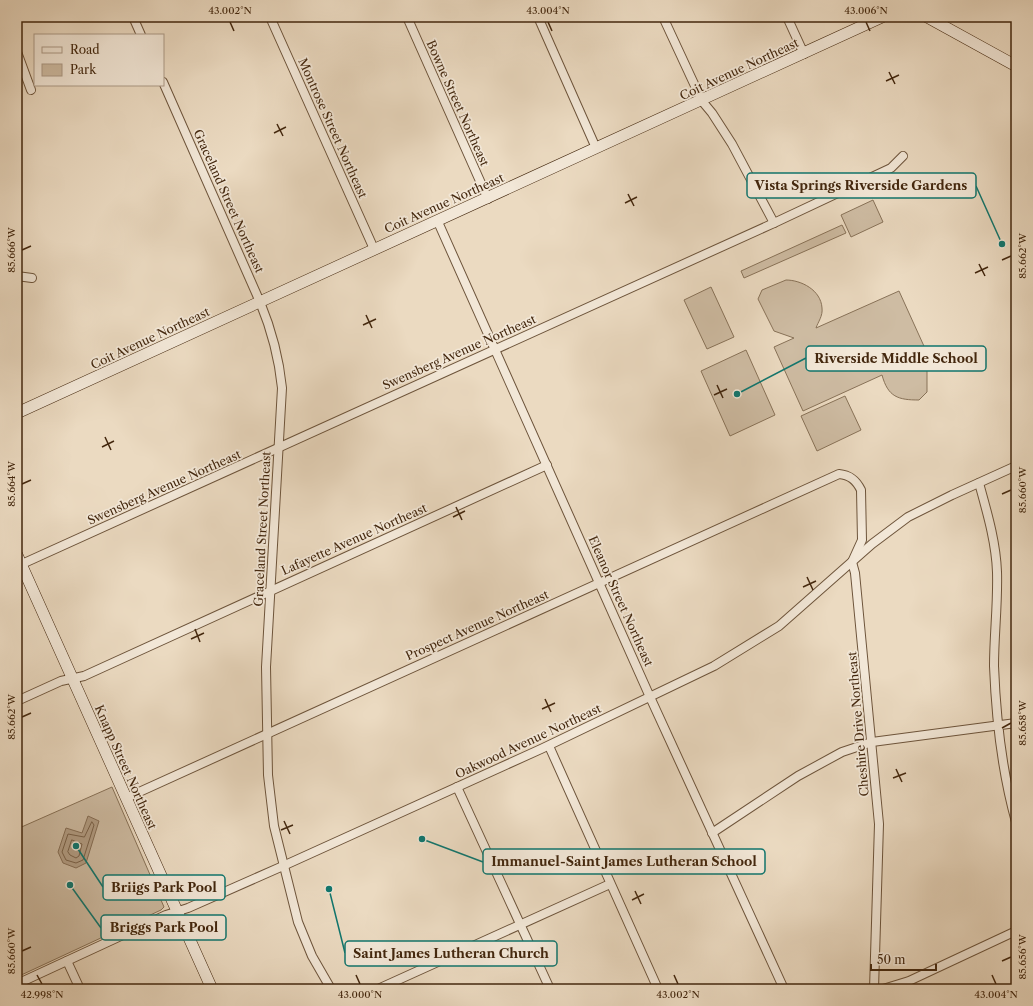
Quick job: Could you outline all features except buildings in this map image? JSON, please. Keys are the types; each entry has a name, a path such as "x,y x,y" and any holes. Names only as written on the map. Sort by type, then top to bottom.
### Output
{"street":[{"path":"133,17 141,34"},
{"name":"Montrose Street Northeast","path":"270,17 374,249"},
{"name":"Bowne Street Northeast","path":"407,17 488,199"},
{"path":"538,17 596,148"},
{"path":"663,17 702,100 732,144 774,223"},
{"path":"788,17 804,54"},
{"name":"Coit Avenue Northeast","path":"17,413 374,249 438,222 882,17"},
{"path":"927,17 1016,66"},
{"path":"17,52 31,90"},
{"name":"Graceland Street Northeast","path":"164,84 260,302 272,334 281,375 282,388 279,448 266,672 268,775 274,826 298,922 312,956 331,989"},
{"name":"Swensberg Avenue Northeast","path":"19,560 279,448 774,223 891,168 903,156"},
{"name":"Eleanor Street Northeast","path":"438,222 650,697 784,989"},
{"path":"17,276 32,278"},
{"name":"Lafayette Avenue Northeast","path":"17,701 61,681 84,676 547,464"},
{"name":"Oakwood Avenue Northeast","path":"17,984 166,915 177,912 283,866 548,746 714,666 779,626 886,533 908,517 1016,466"},
{"name":"Prospect Avenue Northeast","path":"126,798 266,733 839,474 848,475 857,483 861,490 862,540 852,562"},
{"path":"979,483 991,526 997,571 994,664 998,725 1004,765 1016,822"},
{"name":"Knapp Street Northeast","path":"19,560 212,989"},
{"name":"Cheshire Drive Northeast","path":"852,562 855,573 879,824 874,989"},
{"path":"712,833 798,776 842,752 872,742 1016,723"},
{"path":"548,746 658,989"},
{"path":"457,787 522,925 550,989"},
{"path":"378,989 610,884"},
{"path":"883,989 909,981 1016,931"},
{"path":"67,961 80,989"}],"green space":[{"path":"873,200 883,222 851,237 841,215"},
{"path":"842,225 846,233 744,278 741,271"},
{"path":"786,280 792,280 804,284 818,296 821,302 822,311 816,328 899,291 928,355 915,361 927,371 927,392 919,400 900,398 891,393 887,388 882,375 803,411 774,347 794,338 774,331 758,299 762,290"},
{"path":"711,287 734,337 707,349 684,300"},
{"path":"746,350 775,415 730,436 701,371"},
{"path":"845,396 861,430 817,451 801,416"},
{"path":"112,787 164,907 161,910 17,977 17,829"}],"water":[{"path":"88,816 99,821 86,863 76,868 63,863 58,852 66,828 82,833"}],"place":[{"name":"Vista Springs Riverside Gardens","path":"1002,244"},
{"name":"Riverside Middle School","path":"737,394"},
{"name":"Immanuel-Saint James Lutheran School","path":"422,839"},
{"name":"Briigs Park Pool","path":"76,846"},
{"name":"Briggs Park Pool","path":"70,885"},
{"name":"Saint James Lutheran Church","path":"329,889"}]}
